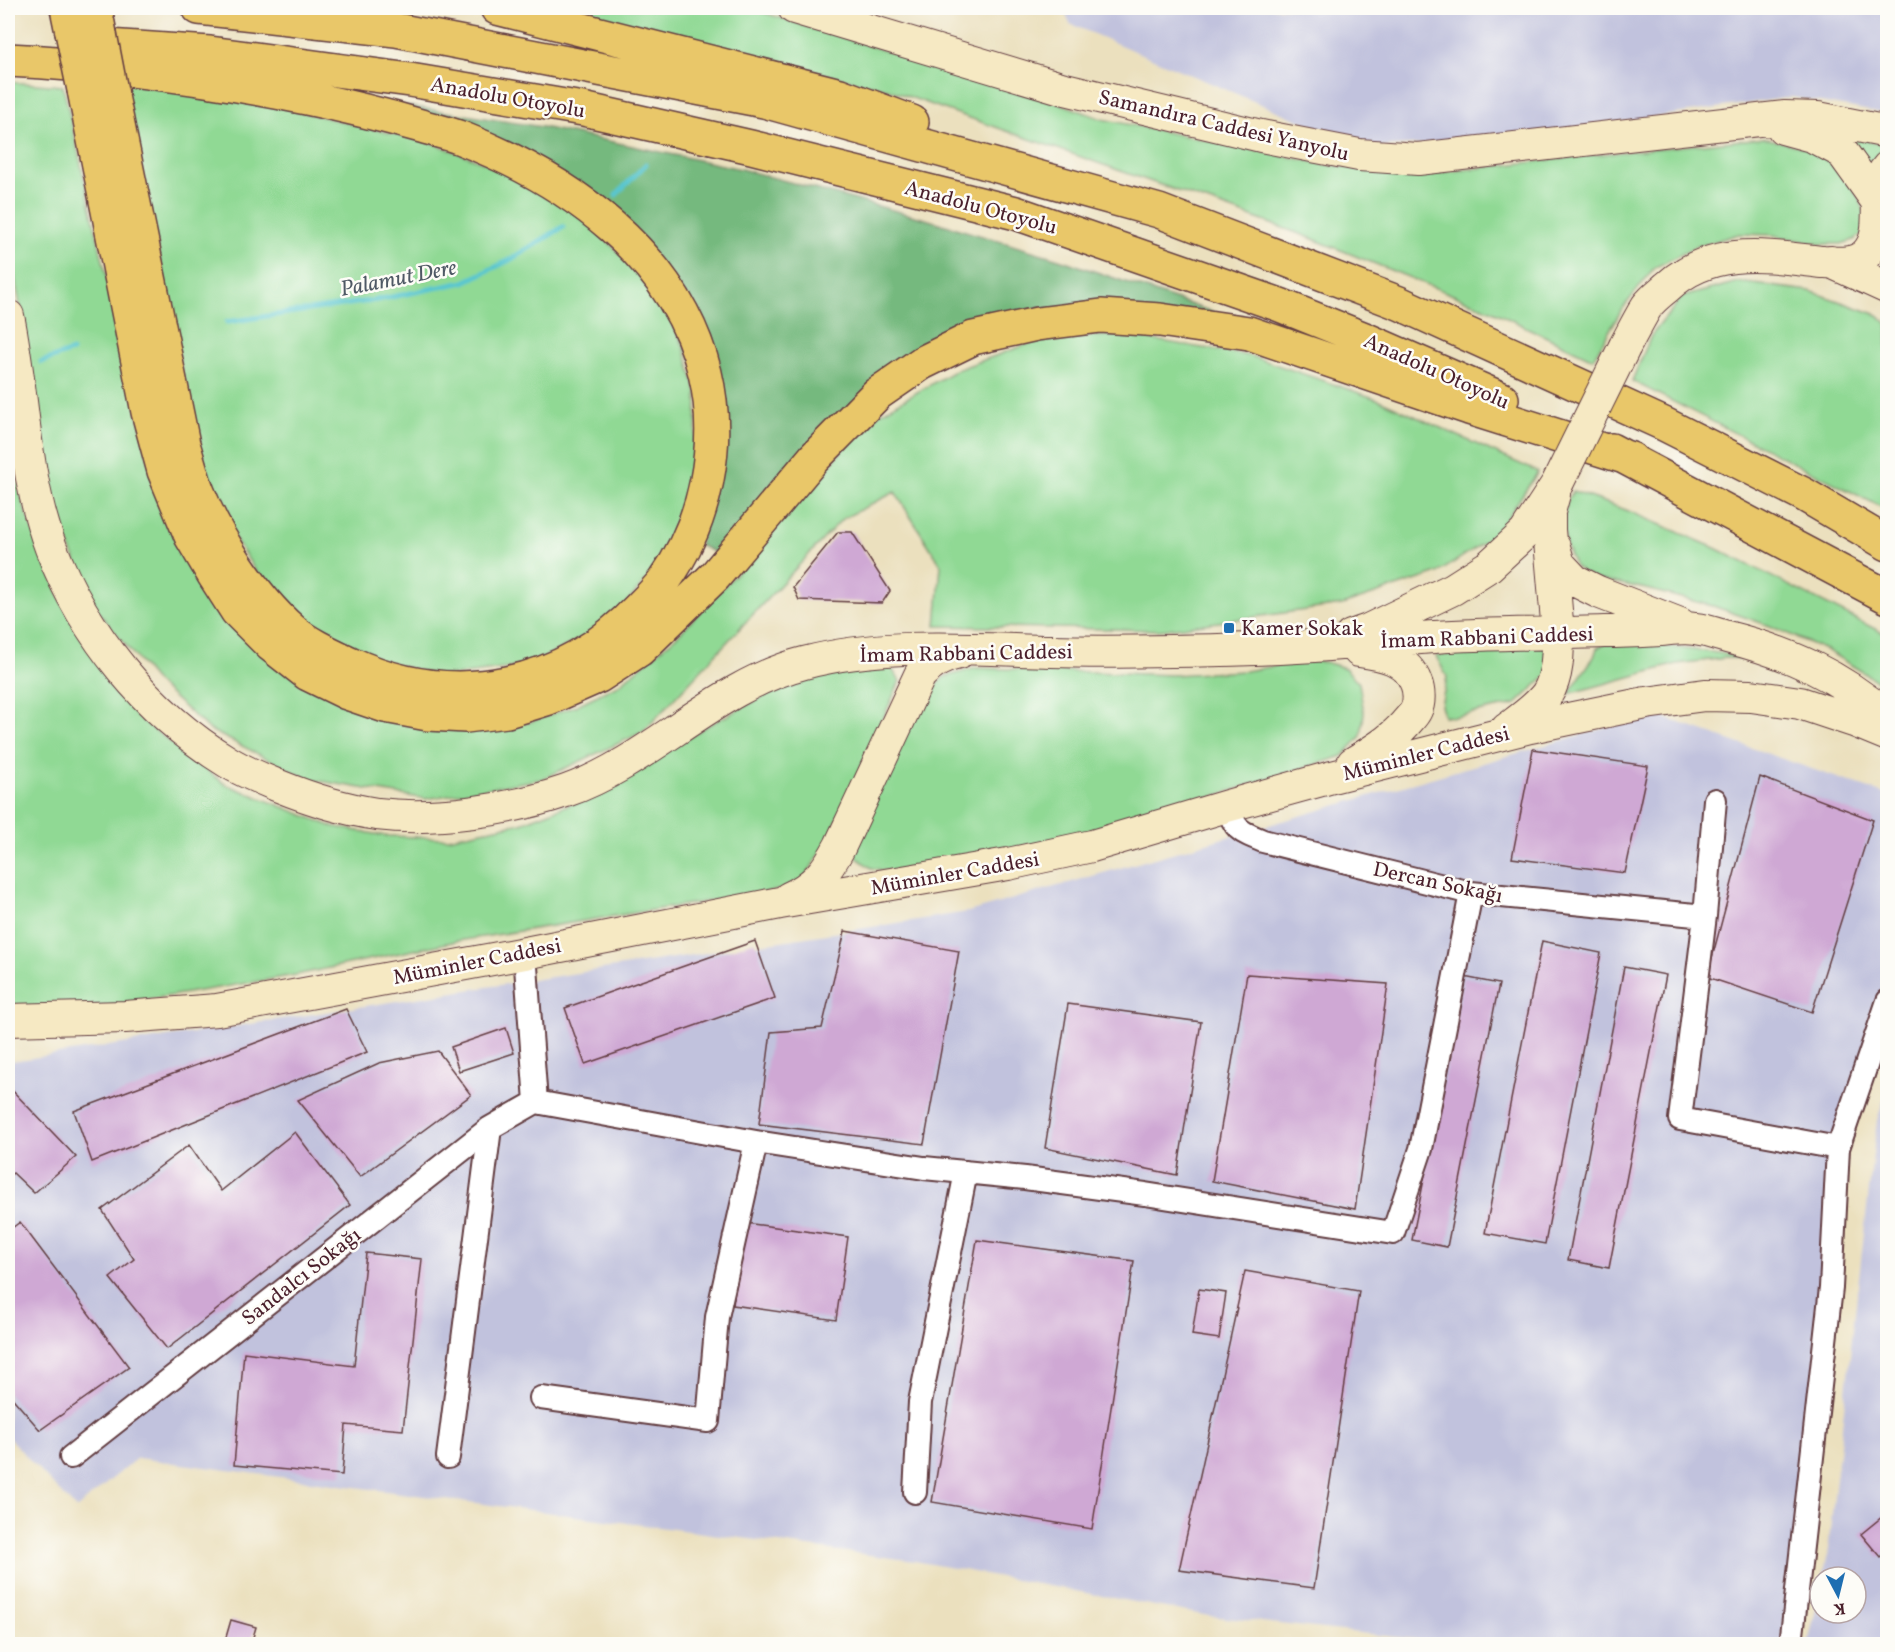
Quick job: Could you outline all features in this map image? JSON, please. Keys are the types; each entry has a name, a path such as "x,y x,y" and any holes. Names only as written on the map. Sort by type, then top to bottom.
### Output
{"highway":[{"path":"8,60 127,70 238,84 366,111 460,138 531,170 589,207 642,254 669,289 690,326 711,396 713,428 699,515 683,549 662,583 622,626 596,646 565,664 537,676 506,684 461,688 419,685 368,672 333,655 293,631 255,590 221,538 198,492 183,444 98,91 68,8"},
{"path":"95,8 98,91 148,412 164,471 191,536 213,576 237,611 271,645 308,674 347,693 385,706 428,714 466,716 507,711 549,698 599,676 639,650 715,576 814,458 877,394 922,363 973,338 1037,324 1101,316 1160,320 1249,333 1469,408 1631,459"},
{"name":"Anadolu Otoyolu","path":"199,8 396,30 764,101 1159,211 1399,303 1664,424 1803,494 1887,544"},
{"path":"497,8 840,96 1159,211"},
{"name":"Anadolu Otoyolu","path":"8,39 210,53 410,80 583,108 1016,213 1280,304 1457,379 1631,459 1887,597"}],"main road":[{"path":"794,8 1061,88"},
{"path":"839,8 1061,88"},
{"name":"Samandıra Caddesi Yanyolu","path":"1061,88 1261,136 1359,155 1418,159 1710,124"},
{"path":"1710,124 1785,117 1818,118 1887,132"},
{"path":"1710,124 1785,128 1812,136 1842,152 1883,209"},
{"path":"1325,646 1368,630 1453,589 1489,566 1525,533 1557,484 1648,304 1675,280 1706,262 1736,256 1849,263 1865,255 1874,242 1883,209 1881,177 1887,167"},
{"path":"1831,262 1887,288"},
{"name":"İmam Rabbani Caddesi","path":"8,316 22,418 40,514 65,581 85,619 132,680 163,713 201,744 234,765 292,791 324,803 351,809 381,814 418,815 488,810 545,798 596,779 642,752 731,692 762,677 797,664 830,657 896,650 1158,652 1325,646 1441,636 1692,628 1775,650 1814,666 1871,703 1887,717"},
{"path":"1499,735 1536,706 1547,694 1554,677 1558,633 1549,512 1557,484"},
{"path":"1549,530 1559,564 1574,580 1598,592 1692,628"},
{"path":"1325,646 1391,657 1406,666 1419,691 1417,709 1392,738 1332,777"},
{"path":"780,903 803,891 829,867 920,675 931,663 948,655 978,649"},
{"path":"866,652 894,655 906,662 912,675 913,693"},
{"name":"Müminler Caddesi","path":"8,1020 124,1017 217,1010 1092,846 1332,777 1530,727 1646,703 1705,695 1751,696 1800,703 1887,735"},
{"path":"840,846 842,869 848,877 860,884 885,886"}],"street":[{"path":"1715,800 1705,916 1680,1119 1838,1148"},
{"name":"Dercan Sokağı","path":"1227,806 1234,825 1247,835 1263,841 1471,893 1705,916"},
{"path":"525,953 536,1102 756,1142 924,1168 1144,1194 1393,1233 1421,1149 1471,893"},
{"path":"1791,1644 1831,1288 1838,1148 1887,1001"},
{"name":"Sandalcı Sokağı","path":"71,1457 490,1128 536,1102"},
{"path":"448,1457 490,1128"},
{"path":"542,1398 708,1421 717,1317 756,1142"},
{"path":"915,1492 920,1402 966,1172"}],"shaded area":[{"path":"1063,8 1887,8 1887,114 1792,97 1504,139 1365,148 1070,24"},
{"path":"1653,714 1887,795 1887,1015 1848,1115 1782,1644 1458,1644 1209,1616 915,1561 137,1458 76,1509 8,1437 8,1059 13,1061 968,912"},
{"path":"1887,1090 1887,1644 1808,1644 1812,1625 1868,1625 1868,1565 1826,1565 1877,1120"}],"green space":[{"path":"543,8 749,8 1007,89 1010,85 1102,119 1328,165 1419,175 1764,138 1816,150 1847,178 1860,200 1867,219 1862,234 1854,240 1841,244 1819,244 1772,235 1739,234 1695,247 1654,268 1621,311 1593,359 1488,309 1303,235 887,89"},
{"path":"8,82 63,86 148,458 184,552 462,728 530,722 575,706 620,684 679,634 744,565 868,420 956,370 1045,338 1124,335 1251,356 1377,399 1538,472 1496,534 1438,573 1342,605 1161,630 936,626 941,565 895,492 842,519 643,732 542,779 426,799 308,779 210,730 156,682 98,611 61,527 38,436 23,320 8,243"},
{"path":"125,83 273,105 435,144 499,168 591,222 661,300 684,347 697,393 695,478 664,560 608,624 530,665 443,677 356,654 298,617 262,581 233,536 211,483 193,427"},
{"path":"377,101 542,127 741,169 922,218 1059,259 1227,317 965,328 718,554 699,545 724,429 625,218"},
{"path":"1819,129 1887,146 1887,153 1871,175"},
{"path":"1738,282 1810,291 1878,315 1887,323 1887,510 1632,381 1651,336 1682,297"},
{"path":"8,450 26,513 62,602 102,670 136,716 225,784 331,826 386,836 448,838 521,823 615,787 705,727 795,680 867,663 890,666 900,681 827,842 799,887 457,941 296,975 73,1012 8,1008"},
{"path":"1573,491 1626,510 1715,548 1887,635 1887,687 1828,651 1770,626 1713,606 1595,579 1575,567 1566,546 1562,524 1567,502"},
{"path":"1550,642 1548,674 1516,704 1454,717 1444,716 1441,706 1447,677 1436,656"},
{"path":"1606,643 1648,644 1765,659 1726,658 1677,664 1568,694 1594,657 1597,648"},
{"path":"1306,661 1325,662 1345,668 1359,683 1364,713 1361,736 1343,756 1092,834 892,872 871,868 856,857 853,836 923,699 944,677 976,668 1172,675 1245,671"}],"building":[{"path":"838,532 852,532 890,591 882,603 799,600 793,587"},
{"path":"1533,749 1648,766 1625,873 1512,858"},
{"path":"1760,777 1873,820 1812,1012 1707,977"},
{"path":"845,931 959,951 924,1144 759,1124 771,1032 822,1028"},
{"path":"755,941 775,998 585,1064 565,1008"},
{"path":"1542,941 1601,953 1545,1244 1485,1233"},
{"path":"1624,967 1666,975 1609,1268 1568,1260"},
{"path":"1247,974 1388,984 1355,1209 1212,1181"},
{"path":"1464,977 1499,984 1447,1247 1412,1240"},
{"path":"1068,1004 1201,1022 1177,1175 1045,1148"},
{"path":"346,1009 367,1052 92,1162 74,1111"},
{"path":"506,1028 514,1053 459,1071 451,1047"},
{"path":"438,1051 471,1095 360,1177 298,1100 379,1063"},
{"path":"8,1086 76,1157 34,1193 13,1173 8,1177"},
{"path":"295,1132 350,1205 167,1349 110,1278 134,1259 102,1210 189,1145 221,1191"},
{"path":"20,1222 129,1367 40,1430 8,1393 8,1231"},
{"path":"745,1223 848,1237 836,1320 733,1305"},
{"path":"977,1240 1134,1261 1092,1529 932,1502"},
{"path":"366,1253 422,1259 403,1430 346,1425 342,1475 234,1465 244,1352 354,1366"},
{"path":"1245,1271 1359,1291 1314,1588 1179,1570"},
{"path":"1199,1289 1226,1293 1219,1339 1192,1335"},
{"path":"1888,1512 1888,1550 1880,1557 1861,1534"},
{"path":"231,1620 256,1627 251,1644 224,1644"}],"waterway":[{"name":"Palamut Dere","path":"616,195 646,164"},
{"name":"Palamut Dere","path":"227,322 377,300 464,282 508,261 563,227"},
{"name":"Palamut Dere","path":"41,362 72,351"}],"place":[{"name":"Kamer Sokak","path":"1229,628"}]}
